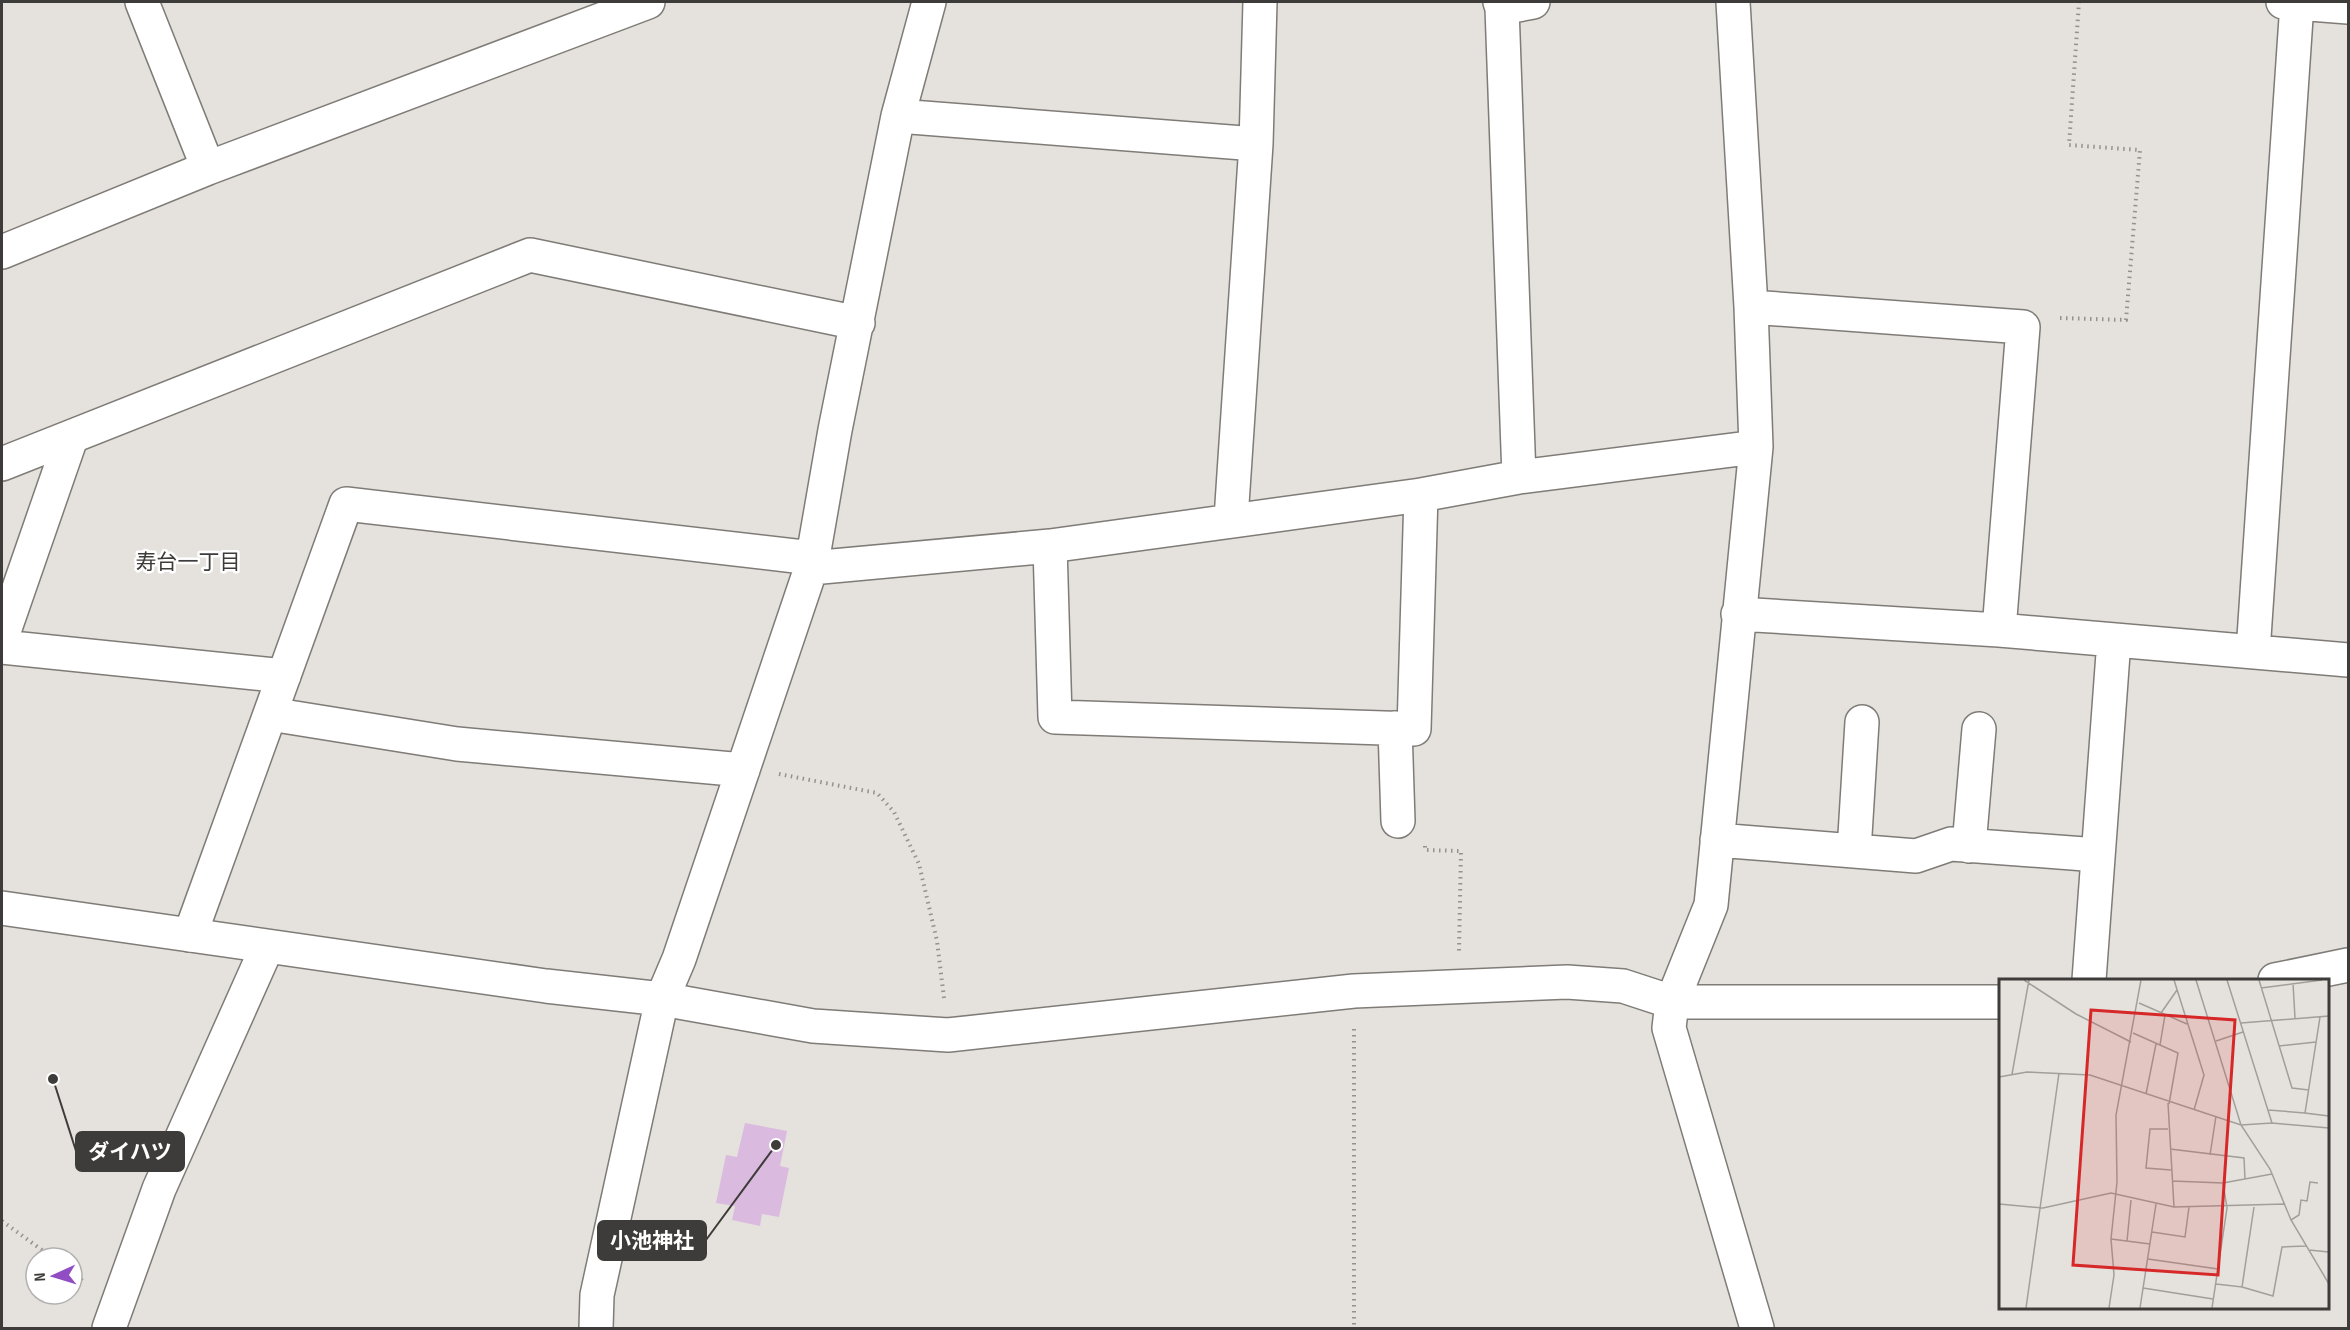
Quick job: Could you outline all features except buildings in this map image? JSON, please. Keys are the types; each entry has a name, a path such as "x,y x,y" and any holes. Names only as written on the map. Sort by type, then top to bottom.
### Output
{"street":[{"path":"142,2 208,168"},
{"path":"2,252 208,168 648,2"},
{"path":"596,1329 597,1295 662,999 679,959 811,563 835,429 898,116 929,2"},
{"path":"1231,519 1256,144 1260,2"},
{"path":"1733,2 1751,307 1756,447 1738,614 1712,905 1672,1002 1669,1028 1758,1329"},
{"path":"2253,652 2290,2 2349,7"},
{"path":"1512,4 1519,477"},
{"path":"898,116 1256,144"},
{"path":"2,464 530,255 858,323"},
{"path":"1751,307 2024,327 1999,630"},
{"path":"2,637 70,438"},
{"path":"190,935 346,504 811,563 1050,546 1231,519 1421,495 1519,477 1756,447"},
{"path":"1050,546 1055,717 1413,729 1421,495"},
{"path":"1738,614 1999,630 2349,660"},
{"path":"2089,979 2114,640"},
{"path":"2,647 284,676"},
{"path":"270,714 456,744 742,770"},
{"path":"1854,851 1862,722"},
{"path":"1395,728 1398,821"},
{"path":"1969,846 1979,729"},
{"path":"1717,840 1916,856 1951,844 2098,855"},
{"path":"2,908 546,986 662,999 813,1026 948,1035 1353,991 1567,982 1623,986 1672,1002 1999,1002"},
{"path":"109,1329 159,1189 267,946"},
{"path":"2285,979 2349,965"}],"path":[{"path":"2024,327 2036,317 2126,320 2140,150 2069,145 2079,2"},
{"path":"742,770 770,772 877,793 894,812 919,864 937,941 948,1035"},
{"path":"1425,839 1425,850 1461,851 1458,988"},
{"path":"1353,991 1354,1329"},
{"path":"2,1221 36,1246"}],"place":[{"name":"ダイハツ","path":"53,1079"},
{"name":"小池神社","path":"776,1145"}],"district":[{"name":"寿台一丁目","path":"188,562"}]}
